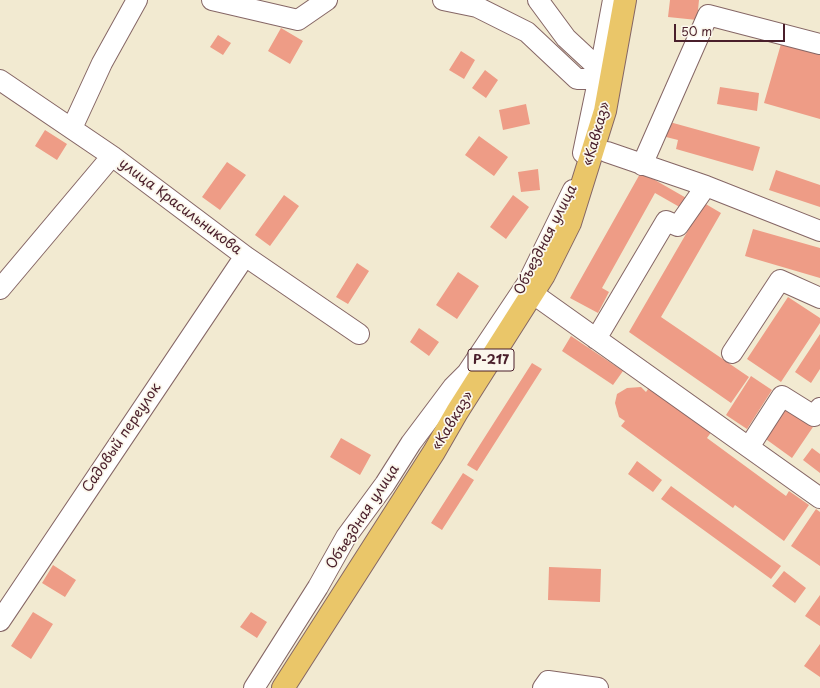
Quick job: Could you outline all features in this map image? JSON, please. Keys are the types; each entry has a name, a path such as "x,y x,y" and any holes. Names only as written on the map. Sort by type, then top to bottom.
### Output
{"main road":[{"name":"«Кавказ»","path":"298,688 538,298 544,275 570,223 605,111 603,76 625,0"},
{"name":"«Кавказ»","path":"282,688 434,452 457,412 475,373 538,298 556,282 576,240 607,152 621,106 640,0"}],"street":[{"path":"72,128 102,63 136,0"},
{"path":"212,0 298,20 326,0"},
{"path":"443,0 477,7 527,32 577,79 603,76"},
{"path":"538,0 566,38 603,76"},
{"name":"Объездная улица","path":"254,688 318,587 346,537 385,484 411,443 453,387 475,373 528,282 576,184 603,76 613,0"},
{"path":"642,165 709,7 820,44"},
{"name":"улица Красильникова","path":"0,80 112,156 245,256 359,334"},
{"path":"607,152 706,186 820,231"},
{"path":"0,289 112,156"},
{"path":"596,339 666,221 678,226 706,186"},
{"name":"Садовый переулок","path":"0,621 245,256"},
{"path":"732,353 780,280 820,298"},
{"path":"538,298 820,498"},
{"path":"749,447 782,396 818,416"},
{"path":"544,688 548,681 598,688"}],"building":[{"path":"670,0 699,0 697,20 668,17"},
{"path":"281,28 303,41 290,64 268,51"},
{"path":"218,35 231,43 223,55 210,47"},
{"path":"783,37 820,48 820,119 764,103"},
{"path":"461,51 475,60 464,79 449,70"},
{"path":"485,70 498,80 486,98 472,88"},
{"path":"720,87 759,93 757,111 717,104"},
{"path":"526,104 530,124 503,130 499,110"},
{"path":"666,121 760,147 753,171 676,149 678,140 662,136"},
{"path":"45,130 67,144 57,160 35,146"},
{"path":"479,136 508,157 494,176 465,155"},
{"path":"227,162 246,175 220,210 202,197"},
{"path":"538,169 540,190 521,192 518,172"},
{"path":"776,170 820,185 820,207 769,190"},
{"path":"641,172 688,199 683,209 655,193 602,288 609,292 598,313 570,298"},
{"path":"284,195 299,206 270,246 255,235"},
{"path":"513,195 529,207 506,239 490,227"},
{"path":"704,203 721,213 661,317 749,377 731,403 629,332"},
{"path":"753,229 820,248 820,278 745,256"},
{"path":"357,263 369,271 348,304 336,297"},
{"path":"458,272 479,286 457,319 436,305"},
{"path":"788,297 820,318 820,323 781,382 747,359"},
{"path":"419,328 439,342 429,356 410,342"},
{"path":"820,334 820,369 811,383 795,372"},
{"path":"571,336 623,371 613,385 562,351"},
{"path":"532,363 542,369 477,471 467,465"},
{"path":"751,376 772,390 747,429 726,415"},
{"path":"650,386 712,431 707,438 786,496 789,491 809,505 784,541 735,505 733,508 621,426 625,421 619,417 615,403 617,394 627,388 641,387 646,392"},
{"path":"784,407 813,427 792,458 763,437"},
{"path":"341,438 371,455 360,475 330,457"},
{"path":"812,448 820,454 820,473 803,460"},
{"path":"637,461 662,480 653,492 628,474"},
{"path":"463,473 474,480 442,530 431,523"},
{"path":"671,486 781,566 771,579 661,499"},
{"path":"816,509 820,512 820,566 791,546"},
{"path":"53,565 76,580 65,597 42,583"},
{"path":"549,567 601,569 600,602 548,600"},
{"path":"784,571 806,588 795,603 772,586"},
{"path":"820,595 820,626 805,616"},
{"path":"33,612 53,624 31,659 11,646"},
{"path":"251,612 267,622 257,638 240,627"},
{"path":"820,644 820,677 804,666"}]}
